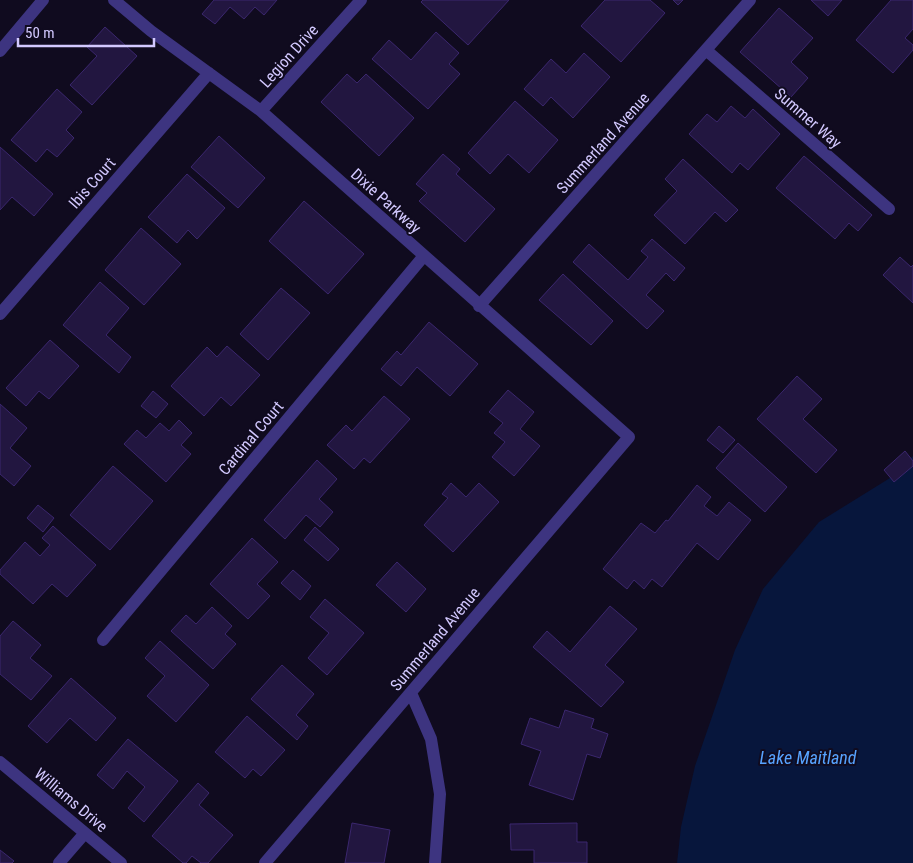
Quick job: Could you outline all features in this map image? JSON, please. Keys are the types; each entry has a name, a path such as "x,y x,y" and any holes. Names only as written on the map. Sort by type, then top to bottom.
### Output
{"street":[{"path":"0,51 43,0"},
{"name":"Dixie Parkway","path":"114,0 151,31 261,111 628,437"},
{"name":"Legion Drive","path":"261,111 361,0"},
{"name":"Summerland Avenue","path":"479,306 750,0"},
{"name":"Summer Way","path":"706,50 889,209"},
{"name":"Ibis Court","path":"0,314 209,73"},
{"name":"Cardinal Court","path":"103,640 424,257"},
{"name":"Summerland Avenue","path":"265,863 628,437"},
{"path":"411,693 431,739 440,794 435,863"},
{"name":"Williams Drive","path":"0,762 121,863"},
{"path":"59,863 85,834"}],"water":[{"name":"Lake Maitland","path":"913,456 913,863 677,863 681,827 695,766 735,650 763,589 819,522 890,478"}],"building":[{"path":"214,0 277,0 264,15 255,7 244,19 230,7 215,24 202,14"},
{"path":"423,0 509,0 468,45 421,2"},
{"path":"605,0 650,0 665,13 621,62 581,26"},
{"path":"673,0 683,0 678,5"},
{"path":"811,0 842,0 828,16"},
{"path":"891,0 913,0 913,29 905,38 913,45 913,50 893,73 856,40"},
{"path":"779,8 813,38 791,62 808,78 791,97 740,52"},
{"path":"105,27 137,56 92,105 70,85 97,56 87,47"},
{"path":"436,32 459,53 449,64 460,74 428,109 372,59 389,40 411,60"},
{"path":"584,53 610,77 573,118 551,97 543,106 524,89 551,59 566,73"},
{"path":"347,74 357,83 366,74 414,118 379,156 321,102"},
{"path":"57,89 82,112 66,130 74,138 57,157 47,149 36,162 11,140"},
{"path":"515,101 558,140 529,173 508,154 490,174 468,153"},
{"path":"731,106 745,118 753,109 780,134 748,170 740,163 732,173 689,134 707,114 717,122"},
{"path":"219,136 265,178 238,208 191,167"},
{"path":"0,147 53,194 34,216 12,197 0,210"},
{"path":"443,154 460,169 456,174 495,209 465,242 419,201 427,193 416,184"},
{"path":"804,156 872,215 858,231 849,223 835,239 776,188"},
{"path":"683,159 738,210 726,222 715,212 685,244 654,215 677,191 665,179"},
{"path":"187,174 225,208 197,239 188,230 177,243 148,217"},
{"path":"304,201 364,254 328,294 269,241"},
{"path":"141,228 181,264 144,305 105,270"},
{"path":"652,239 685,268 674,281 666,273 646,295 664,311 647,329 573,262 589,244 628,280 648,257 641,251"},
{"path":"900,257 911,267 913,265 913,303 883,275"},
{"path":"563,274 613,321 591,345 539,300"},
{"path":"100,282 129,308 106,335 131,357 119,373 63,325"},
{"path":"281,288 310,313 268,360 240,334"},
{"path":"429,322 478,364 450,396 417,367 401,386 381,369 397,351 401,355"},
{"path":"50,340 79,366 49,399 39,391 26,406 6,388"},
{"path":"227,346 260,375 231,406 221,397 204,416 171,386 207,347 217,357"},
{"path":"797,376 822,399 803,419 837,450 816,473 757,419"},
{"path":"508,390 534,412 520,429 540,446 514,476 492,457 505,442 494,433 503,423 489,412"},
{"path":"153,391 168,404 156,418 141,406"},
{"path":"384,396 410,419 370,463 364,458 354,469 327,445 346,425 352,431"},
{"path":"0,404 27,428 10,448 31,466 14,486 0,474"},
{"path":"179,420 192,433 181,445 191,454 166,482 124,444 137,430 146,438 160,423 169,431"},
{"path":"719,426 735,440 723,453 707,440"},
{"path":"738,443 787,487 765,512 716,468"},
{"path":"905,451 913,461 913,466 894,482 884,470"},
{"path":"317,460 337,479 319,499 333,512 320,527 306,515 285,539 264,520"},
{"path":"113,466 153,501 110,550 70,515"},
{"path":"451,483 466,497 479,483 499,502 453,552 424,525 448,498 442,494"},
{"path":"697,485 711,497 704,506 717,516 729,502 751,520 718,560 697,543 662,587 652,579 644,589 634,580 627,589 603,569 641,523 655,533 666,520 668,521"},
{"path":"38,505 54,518 43,532 27,518"},
{"path":"53,526 96,565 67,597 52,584 33,604 0,574 0,570 25,542 40,556 50,545 42,538"},
{"path":"315,527 339,549 328,561 304,540"},
{"path":"252,538 278,562 257,584 270,596 248,619 210,584"},
{"path":"397,562 426,589 406,612 376,585"},
{"path":"293,570 311,586 300,600 281,583"},
{"path":"325,599 364,633 327,675 308,658 329,633 310,617"},
{"path":"610,606 637,629 605,665 624,682 601,707 533,647 547,631 570,652"},
{"path":"212,607 232,626 225,634 236,644 213,669 171,631 186,615 196,624"},
{"path":"13,621 41,645 30,658 52,676 31,700 0,674 0,636"},
{"path":"160,641 209,685 176,722 147,696 165,676 145,658"},
{"path":"282,665 314,694 296,715 308,726 297,740 251,699"},
{"path":"71,678 116,718 96,741 70,718 47,743 28,726"},
{"path":"565,710 594,719 591,728 608,734 600,758 587,754 573,800 529,785 541,751 521,744 530,718 559,728"},
{"path":"247,716 285,750 261,776 253,769 245,778 215,752"},
{"path":"128,739 178,781 144,822 128,808 145,787 127,771 113,789 97,775"},
{"path":"198,783 209,793 199,805 233,835 208,863 201,863 192,856 186,863 183,863 152,836"},
{"path":"352,823 390,830 384,863 345,863"},
{"path":"577,823 577,842 587,842 587,863 534,863 534,850 511,850 510,824"},
{"path":"0,850 14,861 12,863 0,863"}]}
